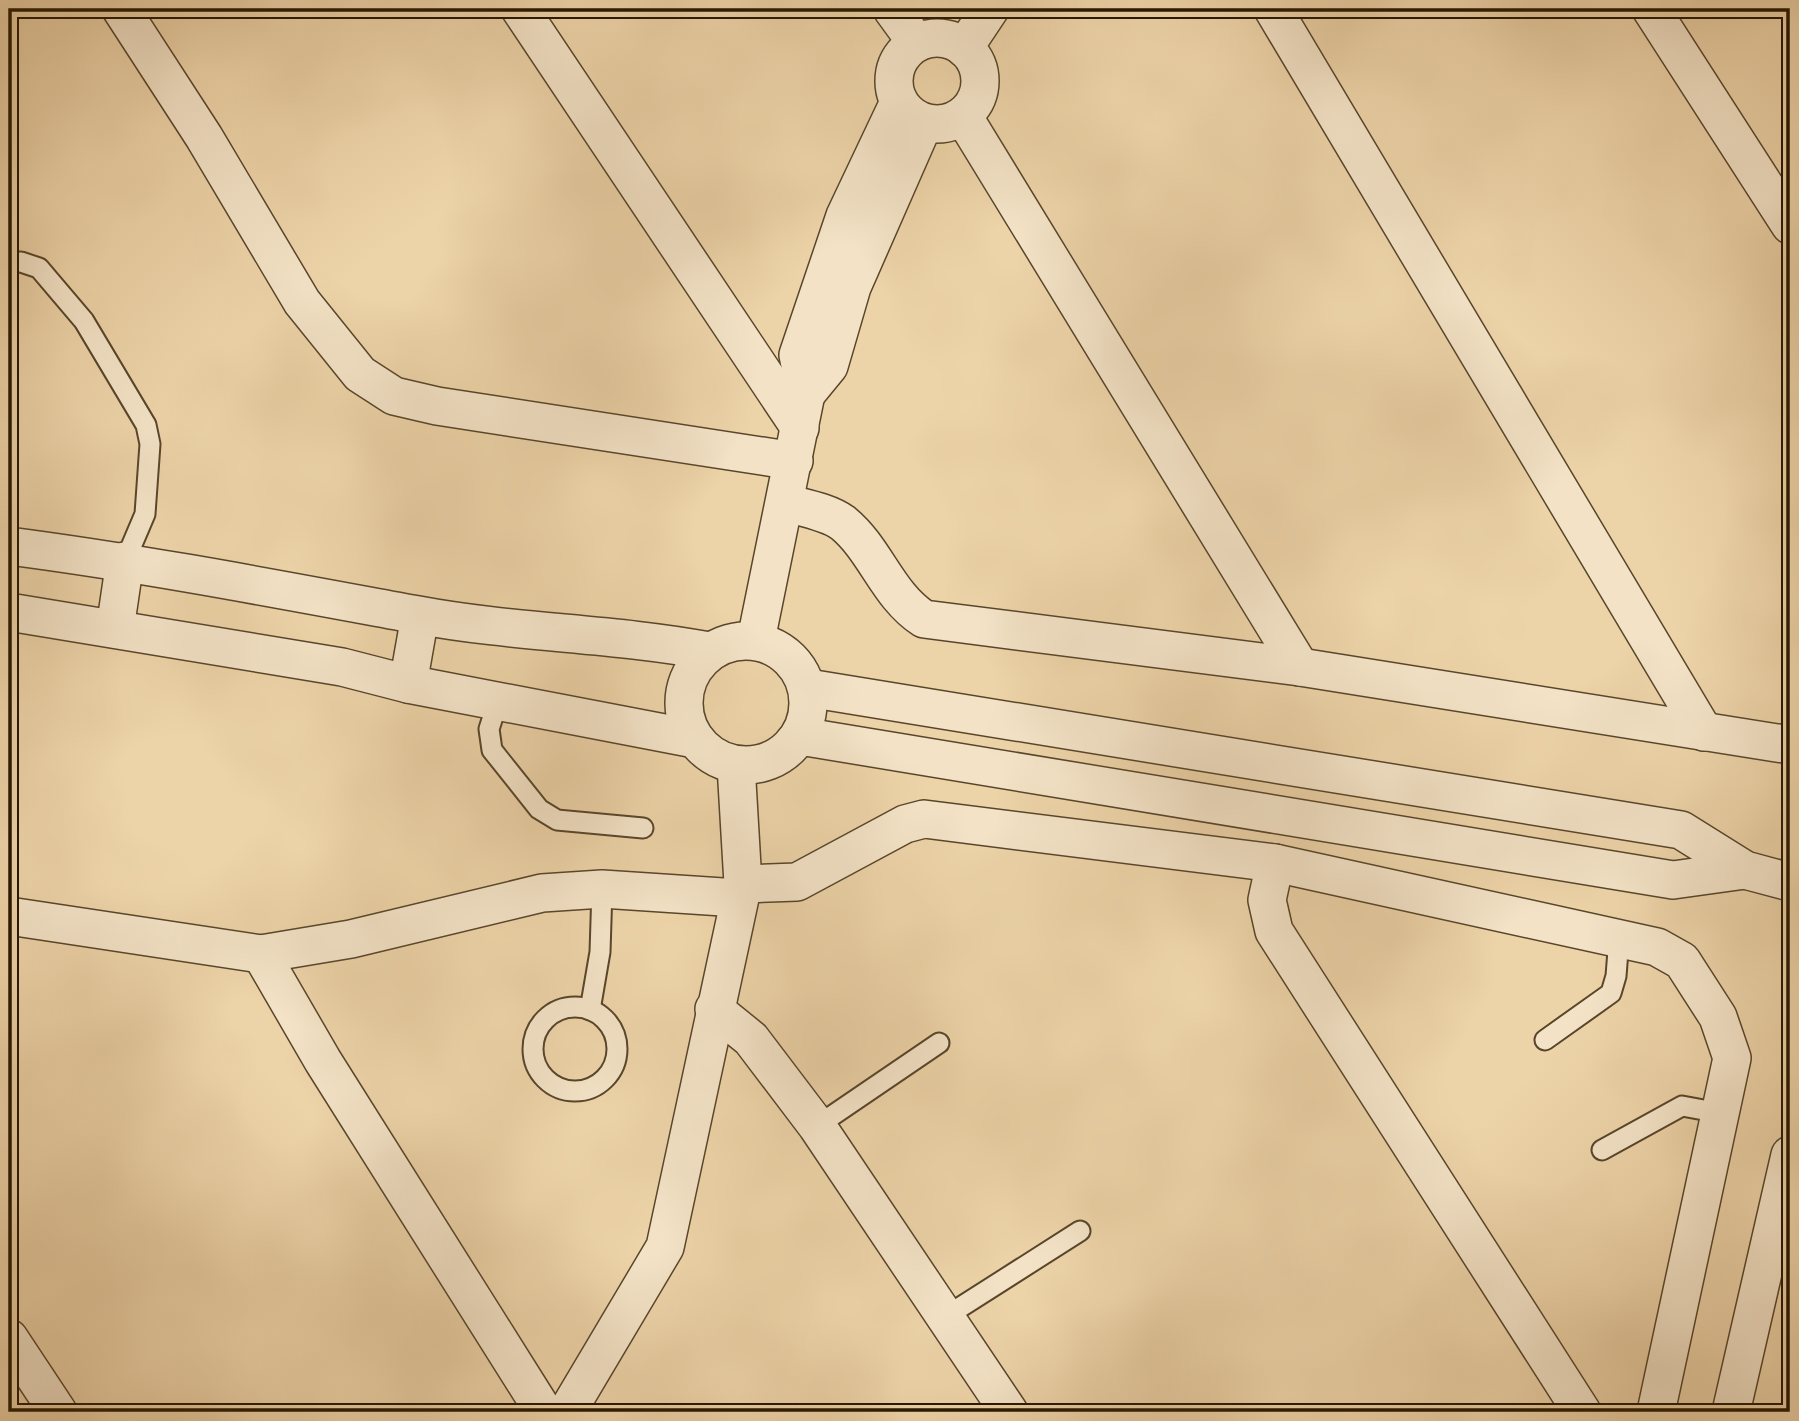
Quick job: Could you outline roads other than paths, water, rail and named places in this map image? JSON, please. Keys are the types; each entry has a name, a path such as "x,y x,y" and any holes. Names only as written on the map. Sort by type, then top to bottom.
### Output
{"street":[{"path":"121,9 204,137 302,302 360,374 394,396 437,406 800,427"},
{"path":"520,9 800,427"},
{"path":"892,9 916,43"},
{"path":"964,48 990,9"},
{"path":"1273,9 1704,732"},
{"path":"1651,9 1790,225"},
{"path":"933,38 950,39 964,48 975,61 980,77 979,94 963,116 942,125 911,112 894,85 895,68 903,53 916,43 933,38"},
{"path":"756,640 800,427 829,366 852,287 911,112"},
{"path":"963,116 1300,667"},
{"path":"786,503 841,522 855,535 909,610 924,619 1300,667 1790,745"},
{"path":"9,546 125,561 336,598 420,616 709,651"},
{"path":"115,629 125,561"},
{"path":"9,612 342,667 408,684 695,739"},
{"path":"408,684 420,616"},
{"path":"756,640 779,649 797,665 808,688 808,713 800,736 783,754 761,764 736,765 713,756 695,739 685,717 684,692 693,669 709,651 732,641 756,640"},
{"path":"808,688 1681,830 1745,870 1790,882"},
{"path":"800,736 1673,880 1745,870"},
{"path":"1251,811 1259,761"},
{"path":"567,1412 665,1247 740,891 736,765"},
{"path":"9,916 261,954 351,939 542,893 602,889 740,891 797,882 905,824 924,819 1275,863 1657,947 1682,961 1718,1017 1732,1058 1656,1412"},
{"path":"1275,863 1267,900 1274,931 1582,1412"},
{"path":"261,954 323,1060 544,1412"},
{"path":"714,1010 751,1039 817,1126 1009,1412"},
{"path":"1731,1412 1790,1155"},
{"path":"9,1338 58,1412"}],"lane":[{"path":"9,262 22,262 39,268 84,321 146,425 150,444 145,514 125,561"},
{"path":"498,701 489,729 492,750 539,809 557,820 643,828"},
{"path":"590,1010 600,952 602,889"},
{"path":"1545,1040 1611,993 1616,976 1619,938"},
{"path":"574,1007 590,1010 604,1018 613,1031 617,1048 614,1064 606,1077 593,1087 576,1091 561,1088 547,1080 537,1066 533,1050 536,1034 545,1020 558,1010 574,1007"},
{"path":"817,1126 939,1043"},
{"path":"1602,1150 1682,1106 1720,1113"},
{"path":"945,1317 1080,1231"}]}
